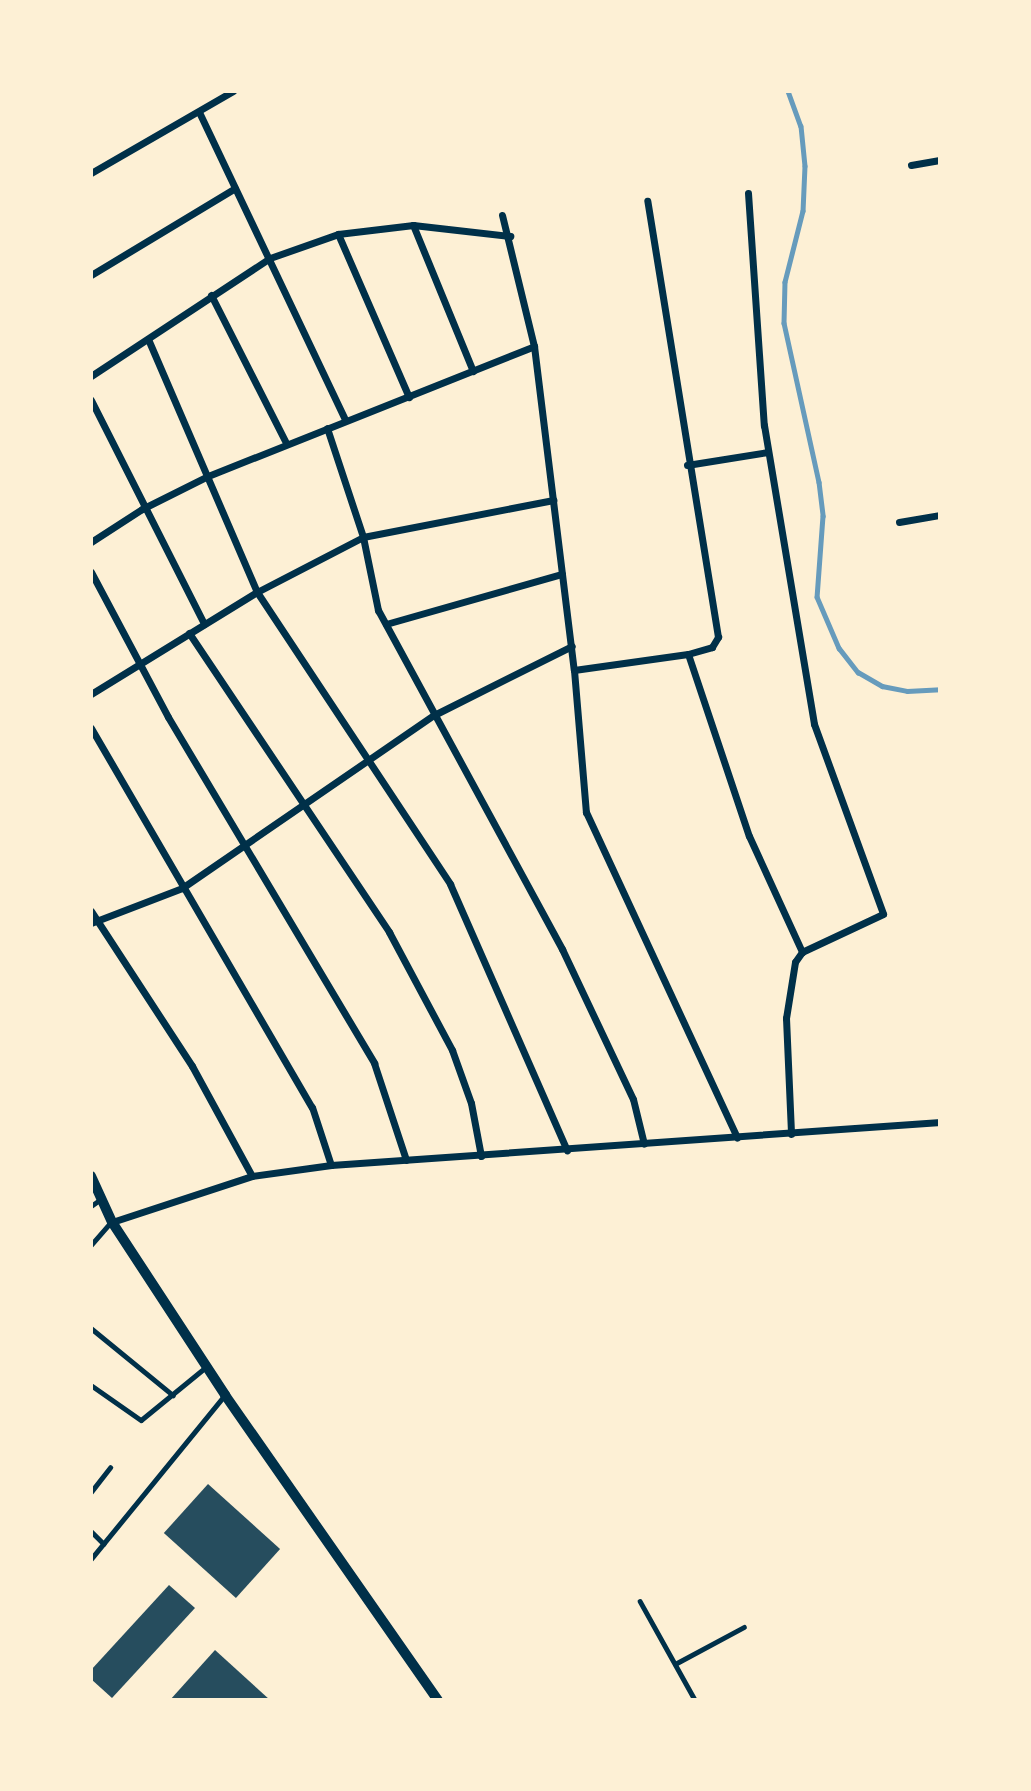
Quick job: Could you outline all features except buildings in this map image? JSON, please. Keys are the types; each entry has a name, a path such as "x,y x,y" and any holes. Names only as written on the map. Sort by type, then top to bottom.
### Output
{"street":[{"path":"91,173 233,91"},
{"path":"200,112 345,420"},
{"path":"911,165 940,160"},
{"path":"91,275 235,188"},
{"path":"748,193 768,453 814,724 883,914 802,952 795,962 786,1018 791,1134"},
{"path":"575,670 688,654 712,647 718,637 687,466 648,201"},
{"path":"502,215 510,236 534,346 575,670 586,812 737,1138"},
{"path":"91,376 270,258 338,234 413,225 510,236"},
{"path":"413,225 473,371"},
{"path":"338,234 408,397"},
{"path":"211,295 286,443"},
{"path":"148,339 257,592 450,884 567,1150"},
{"path":"91,542 142,509 208,476 534,346"},
{"path":"91,400 142,509 204,624"},
{"path":"327,428 363,537 377,610 562,949 633,1099 644,1144"},
{"path":"687,466 768,453"},
{"path":"91,694 257,592 363,537 553,500"},
{"path":"899,522 940,515"},
{"path":"91,572 139,665 374,1063 406,1160"},
{"path":"386,624 562,574"},
{"path":"189,633 389,932 452,1050 471,1103 481,1156"},
{"path":"93,923 182,888 366,759 434,715 572,646"},
{"path":"688,654 749,836 802,952"},
{"path":"91,728 312,1107 331,1165"},
{"path":"91,911 93,923 192,1066 252,1176"},
{"path":"112,1222 252,1176 331,1165 940,1122"},
{"path":"91,1176 112,1222 225,1395 438,1700"}],"lane":[{"path":"91,1206 101,1199"},
{"path":"91,1245 112,1222"},
{"path":"91,1328 173,1395"},
{"path":"91,1385 141,1420 207,1366"},
{"path":"91,1559 225,1395"},
{"path":"91,1492 110,1468"},
{"path":"91,1531 104,1544"},
{"path":"640,1601 695,1700"},
{"path":"675,1664 744,1627"}],"waterway":[{"path":"788,91 801,126 805,166 803,211 785,282 784,323 819,482 823,516 817,597 839,648 858,672 882,686 907,691 940,689"}]}
